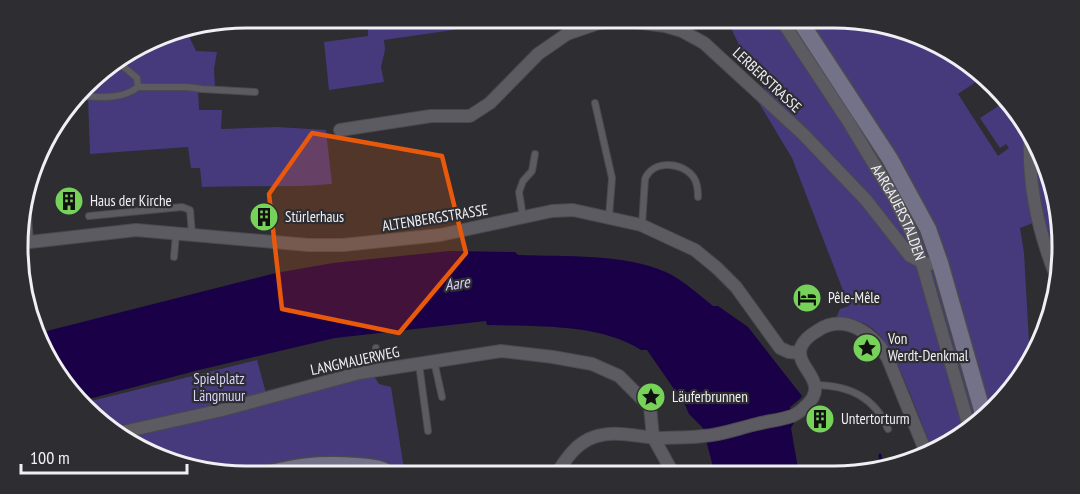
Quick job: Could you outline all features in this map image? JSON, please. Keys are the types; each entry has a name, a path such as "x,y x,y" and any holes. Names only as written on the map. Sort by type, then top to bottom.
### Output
{"main road":[{"name":"AARGAUERSTALDEN","path":"805,28 890,159 928,229 981,407"},
{"path":"297,466 320,464 348,466"}],"street":[{"name":"LERBERSTRASSE","path":"340,130 431,117 470,116 490,103 538,54 567,34 584,28"},
{"name":"LERBERSTRASSE","path":"671,28 691,35 711,49 804,134 866,200 910,256 922,263"},
{"name":"AARGAUERSTALDEN","path":"787,28 848,121 895,199 922,263 967,419"},
{"path":"1030,153 1031,189 1035,211 1051,261"},
{"name":"ALTENBERGSTRASSE","path":"28,242 130,230 308,246 343,245 440,235 565,210 642,225 681,242 707,259 736,287 778,346 786,352 800,353"},
{"path":"922,263 940,263"},
{"path":"563,466 574,451 591,438 610,434 653,437 705,436 793,416 811,400 815,385 800,353 801,346 806,339 828,325 839,324 851,326 872,337 888,359 923,446"},
{"name":"LANGMAUERWEG","path":"129,431 222,410 380,369 498,351 556,357 601,367 622,378 650,407 653,437"},
{"path":"653,437 669,466"}],"lane":[{"path":"124,67 137,78 138,87"},
{"path":"88,96 111,97 132,92 138,87 186,87 255,92"},
{"path":"595,103 612,178 609,217"},
{"path":"524,217 519,194 524,181 532,171 535,154"},
{"path":"642,225 645,179 654,168 667,165 685,170 695,180 698,197"},
{"path":"89,216 187,208 190,210 192,234"},
{"path":"174,257 176,233"},
{"path":"376,348 380,369"},
{"path":"434,361 442,397"},
{"path":"419,363 428,431"},
{"path":"815,385 838,386 858,394 875,408 888,429"}],"highlighted area":[{"path":"312,133 442,156 466,253 399,333 282,309 269,194"}],"green space":[{"path":"368,28 460,29 384,40 385,50 381,67 384,82 329,90 324,42 368,36"},
{"path":"731,28 862,30 903,40 930,51 954,65 976,82 958,94 998,156 1009,148 1006,144 1000,148 980,118 999,106 1026,146 1028,190 1033,223 1020,228 1024,253 1029,344 1015,368 988,402 954,429 930,443 898,365 884,341 876,331 865,324 852,319 836,318 840,309 849,306 792,158 759,103 767,93 766,90 744,55"},
{"path":"189,36 196,51 217,52 214,69 215,88 198,88 199,110 222,110 221,129 277,127 326,130 332,184 202,187 200,168 191,168 188,147 90,154 88,97 92,92 126,65 150,51"},
{"path":"1035,162 1050,218 1052,249 1039,210"},
{"name":"Spielplatz Längmuur","path":"257,360 266,393 124,428 91,401"},
{"path":"374,376 379,384 391,387 404,466 218,464 163,449 134,433 360,377"}],"water":[{"name":"Aare","path":"449,251 515,252 518,255 614,259 633,262 668,273 713,306 718,306 748,327 802,396 790,407 794,423 791,428 798,466 712,466 703,428 689,414 680,393 674,389 647,350 641,350 606,335 587,331 487,325 486,321 335,338 89,399 65,368 45,331 276,273 333,263"}],"waterway":[{"path":"880,455 880,460"}],"place":[{"name":"Haus der Kirche","path":"69,201"},
{"name":"Stürlerhaus","path":"264,217"},
{"name":"Pêle-Mêle","path":"807,298"},
{"name":"Von Werdt-Denkmal","path":"867,348"},
{"name":"Läuferbrunnen","path":"651,397"},
{"name":"Untertorturm","path":"820,419"}]}
